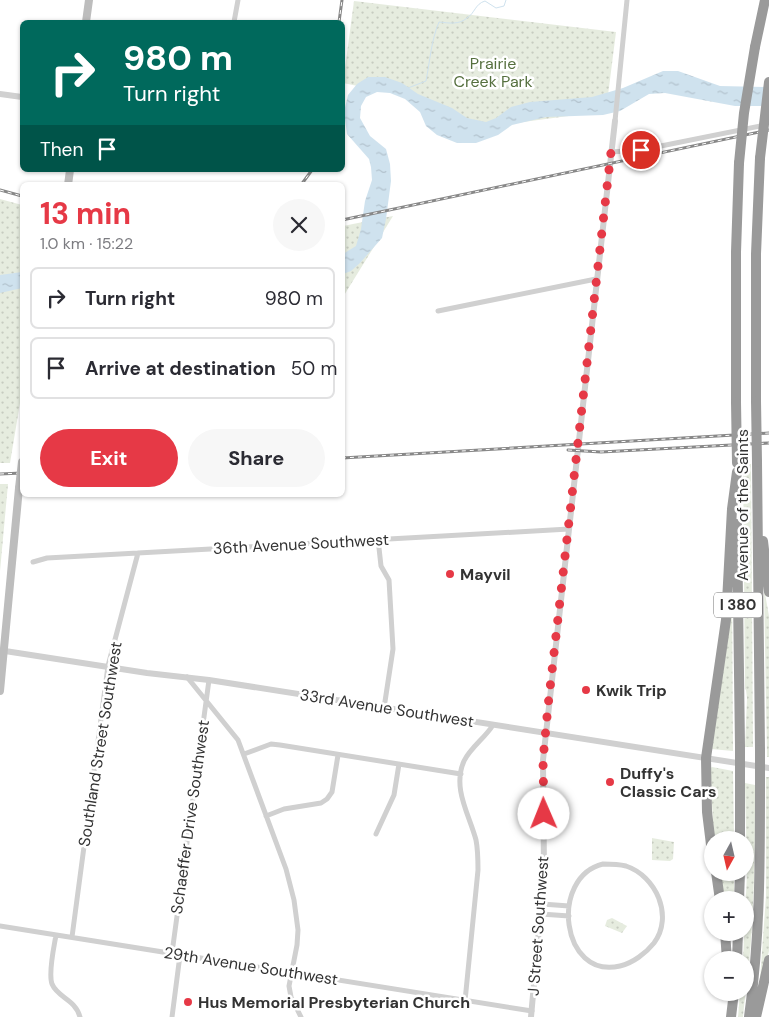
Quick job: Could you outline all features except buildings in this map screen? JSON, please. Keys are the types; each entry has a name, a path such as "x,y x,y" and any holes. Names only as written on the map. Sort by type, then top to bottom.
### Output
{"highway":[{"name":"Avenue of the Saints","path":"740,831 736,252 739,163 744,113 765,0"},
{"name":"Avenue of the Saints","path":"749,1017 756,962 760,785 756,254 760,158 769,82"},
{"path":"709,831 706,758 726,620 732,509 737,468"},
{"path":"757,486 769,592"},
{"path":"756,1017 769,960"},
{"path":"729,1001 730,1017"},
{"path":"730,1017 733,1001"}],"main road":[{"path":"86,20 89,0"},
{"path":"0,691 2,651 20,479"}],"street":[{"path":"234,20 238,0"},
{"name":"J Street Southwest","path":"531,1014 542,904 544,860 543,769 546,733 627,0"},
{"path":"0,94 20,97"},
{"path":"611,152 641,150 769,124"},
{"path":"438,311 596,279"},
{"name":"36th Avenue Southwest","path":"33,562 47,558 569,529"},
{"path":"378,539 381,566 389,580 393,649 384,708"},
{"name":"Southland Street Southwest","path":"72,937 108,666 138,553"},
{"name":"33rd Avenue Southwest","path":"2,651 209,680 769,768"},
{"path":"187,678 238,740 286,869 294,900 298,930 289,986 291,997 301,1017"},
{"name":"Schaeffer Drive Southwest","path":"172,953 209,680"},
{"path":"465,1001 478,874 478,854 476,840 460,788 461,774 464,762 470,752 493,725"},
{"path":"244,754 270,744 461,774"},
{"path":"266,816 284,809 321,803 327,799 332,792 338,755"},
{"path":"376,834 394,794 399,764"},
{"path":"614,864 625,866 643,876 653,886 661,903 663,914 662,928 651,947 636,959 614,967 594,963 582,956 571,937 569,906 576,885 588,870 594,867 614,864"},
{"path":"542,904 569,906"},
{"path":"541,914 569,916"},
{"name":"29th Avenue Southwest","path":"0,926 465,1001 531,1014"},
{"path":"56,935 51,975 52,983 78,1010 80,1017"},
{"path":"172,1017 180,955"}],"green space":[{"name":"Prairie Creek Park","path":"354,1 616,32 606,111 486,127 402,95 345,83 345,68"},
{"path":"0,199 20,204 20,403 10,463 0,463"},
{"path":"393,216 345,294 345,226"},
{"path":"743,464 751,464 753,747 745,747 747,698 745,689"},
{"path":"0,484 8,484 0,571"},
{"path":"732,585 733,751 711,749"},
{"path":"764,588 769,616 769,757 767,757"},
{"path":"710,768 733,771 734,831 714,831"},
{"path":"766,777 769,777 769,951 762,981 760,980 766,896"},
{"path":"745,783 755,785 754,870 754,831 746,831"},
{"path":"652,838 674,842 673,859 670,861 652,860"},
{"path":"719,881 734,881 734,891 721,891"},
{"path":"747,881 754,881 753,891 746,891"},
{"path":"612,918 627,926 622,933 605,926 607,920"},
{"path":"744,941 751,941 750,951 743,951"},
{"path":"739,1001 745,1001 743,1017 738,1017"}],"water":[{"path":"663,71 678,71 720,86 769,87 769,106 735,106 665,93 649,94 620,111 603,115 546,117 512,125 498,135 476,143 457,143 437,135 426,126 420,112 405,99 390,93 377,92 366,97 361,106 360,118 370,136 386,149 390,164 391,181 386,219 382,238 360,263 351,271 345,273 345,253 356,246 361,229 365,201 372,180 369,159 347,134 345,108 348,95 357,84 368,77 385,77 402,83 418,94 452,108 467,118 486,122 496,118 511,107 530,102 592,97 623,88"},
{"path":"20,272 20,288 0,293 0,275"}],"waterway":[{"path":"408,88 426,81 432,44 439,22 461,22 470,16 482,2 485,1 496,8 504,6 506,0"}],"railway":[{"path":"339,20 342,0"},
{"path":"345,219 769,130"},
{"path":"303,182 311,172"},
{"path":"0,190 20,195"},
{"path":"345,458 769,433"},
{"path":"568,450 601,452 769,443"},
{"path":"0,474 20,473"}],"place":[{"name":"Mayvil","path":"450,574"},
{"name":"Kwik Trip","path":"586,690"},
{"name":"Duffy's Classic Cars","path":"610,782"},
{"name":"Hus Memorial Presbyterian Church","path":"188,1002"}],"route":[{"path":"544,814 543,760 548,706 611,152 641,150"}]}
